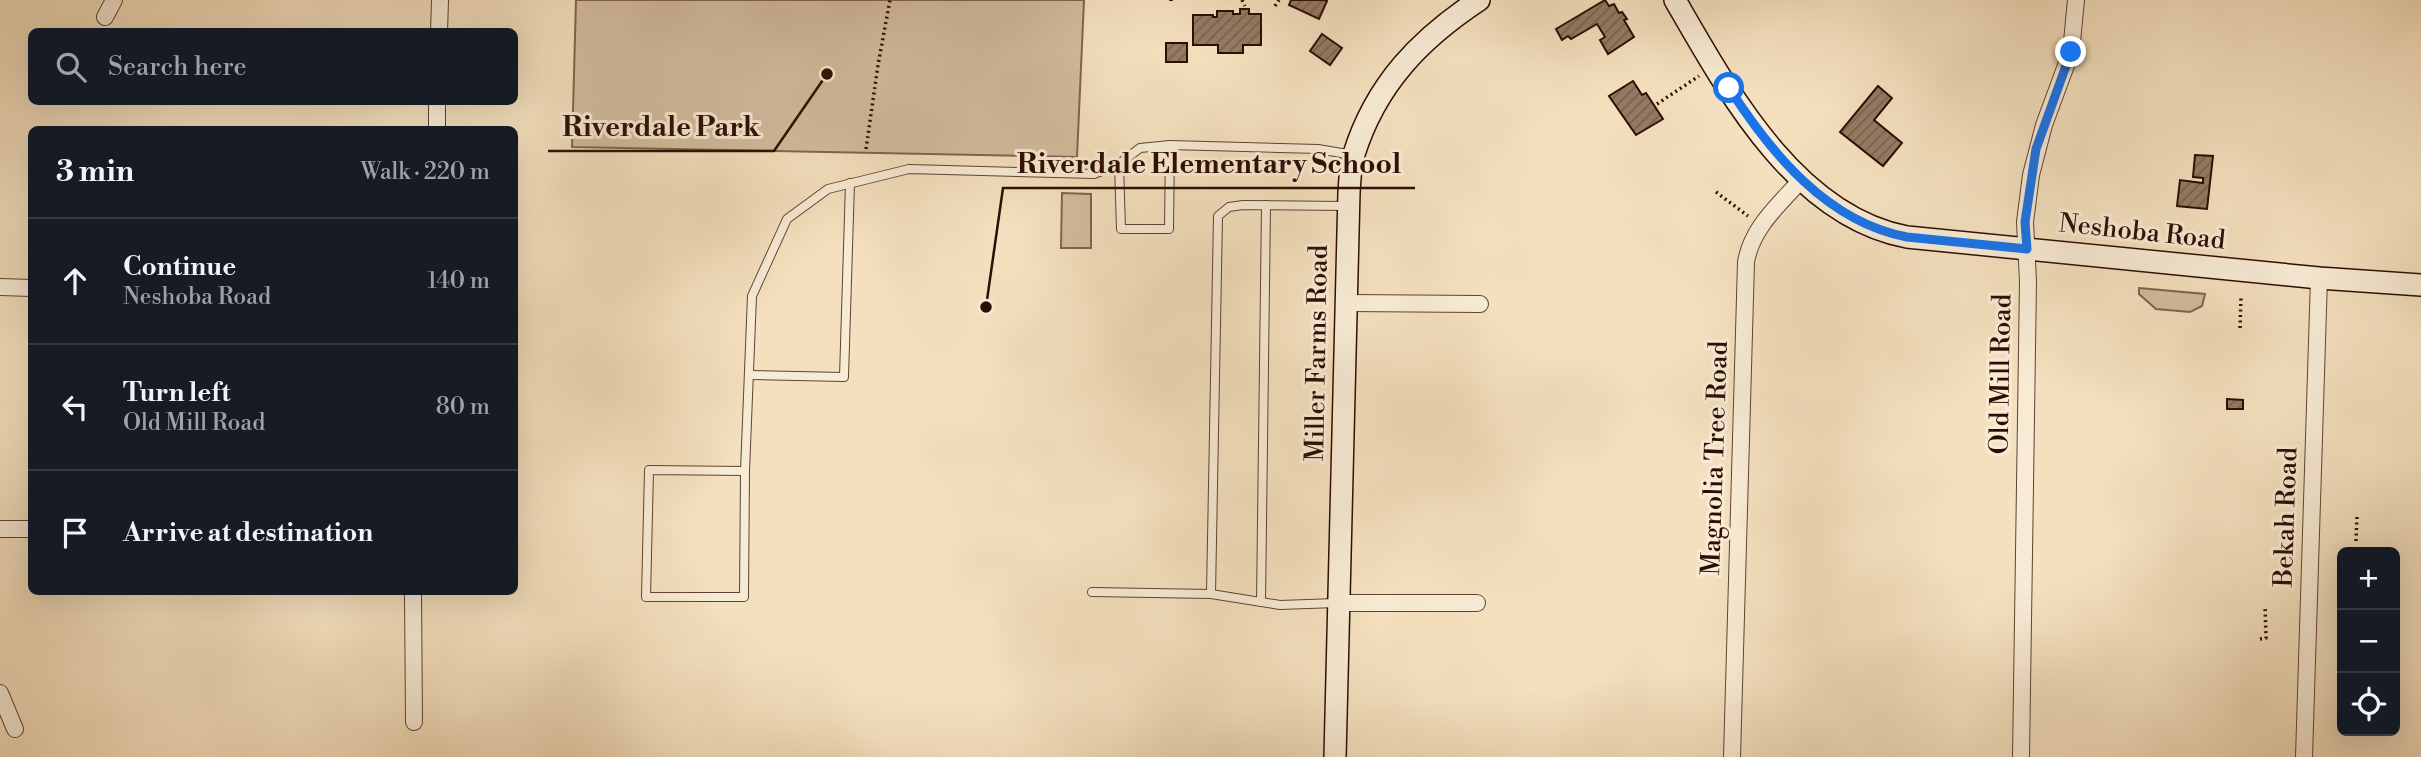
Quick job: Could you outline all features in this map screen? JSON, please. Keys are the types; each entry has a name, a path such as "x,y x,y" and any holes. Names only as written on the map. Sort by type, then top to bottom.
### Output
{"street":[{"path":"104,17 114,0"},
{"path":"439,28 440,0"},
{"name":"Miller Farms Road","path":"1335,757 1349,206 1353,155 1373,110 1410,54 1426,38 1479,0"},
{"name":"Neshoba Road","path":"1675,0 1737,101 1771,149 1801,180 1848,214 1890,234 2319,278 2421,285"},
{"name":"Old Mill Road","path":"2021,757 2027,249 2025,222 2031,175 2044,125 2071,52 2076,0"},
{"path":"437,105 437,126"},
{"name":"Magnolia Tree Road","path":"1732,757 1746,262 1752,239 1760,225 1801,180"},
{"name":"Bekah Road","path":"2304,757 2319,278"},
{"path":"0,287 28,288"},
{"path":"1347,303 1480,304"},
{"path":"0,528 28,529"},
{"path":"413,595 414,722"},
{"path":"1339,603 1477,603"},
{"path":"0,693 15,729"}],"lane":[{"path":"745,471 649,470 646,597 744,597 745,471 752,296 787,219 828,189 909,169 1094,174 1119,164 1140,148 1170,145 1318,149 1353,155"},
{"path":"1119,164 1121,229 1169,229 1170,145"},
{"path":"749,374 844,377 850,183"},
{"path":"1261,602 1266,205"},
{"path":"1211,594 1218,216 1229,207 1349,206"},
{"path":"1092,593 1211,594 1280,605 1339,603"}],"path":[{"path":"866,149 890,0"},
{"path":"1242,0 1245,6"},
{"path":"1275,6 1279,0"},
{"path":"1657,104 1702,74"},
{"path":"1716,192 1760,225"},
{"path":"2240,328 2241,296"},
{"path":"2356,541 2357,516"},
{"path":"2260,639 2266,638 2265,606"}],"shaded area":[{"path":"576,0 1084,0 1077,157 572,147"},
{"path":"1062,193 1091,194 1091,248 1061,248"},
{"path":"2139,288 2205,294 2202,306 2190,312 2156,309 2139,294"}],"building":[{"path":"1291,0 1327,1 1319,19 1289,5"},
{"path":"1605,0 1609,6 1614,4 1619,13 1622,12 1634,37 1608,54 1600,40 1605,37 1597,24 1571,39 1568,36 1562,40 1556,29"},
{"path":"1240,9 1249,9 1249,14 1261,14 1261,45 1243,45 1243,53 1218,53 1218,45 1193,45 1193,15 1217,17 1217,11 1240,14"},
{"path":"1322,34 1342,48 1330,65 1310,51"},
{"path":"1166,43 1187,43 1187,62 1166,62"},
{"path":"1633,81 1642,95 1646,93 1663,119 1636,135 1609,96"},
{"path":"1878,86 1892,98 1874,120 1902,143 1883,166 1840,132"},
{"path":"2195,155 2213,156 2207,209 2177,206 2180,180 2203,183 2203,178 2193,177"},
{"path":"2227,399 2243,400 2243,409 2227,409"}],"place":[{"name":"Riverdale Park","path":"827,74"},
{"name":"Riverdale Elementary School","path":"986,307"}],"route":[{"path":"1729,88 1771,149 1801,180 1839,209 1873,228 1907,237 2027,249 2025,222 2036,149 2071,52"}]}
